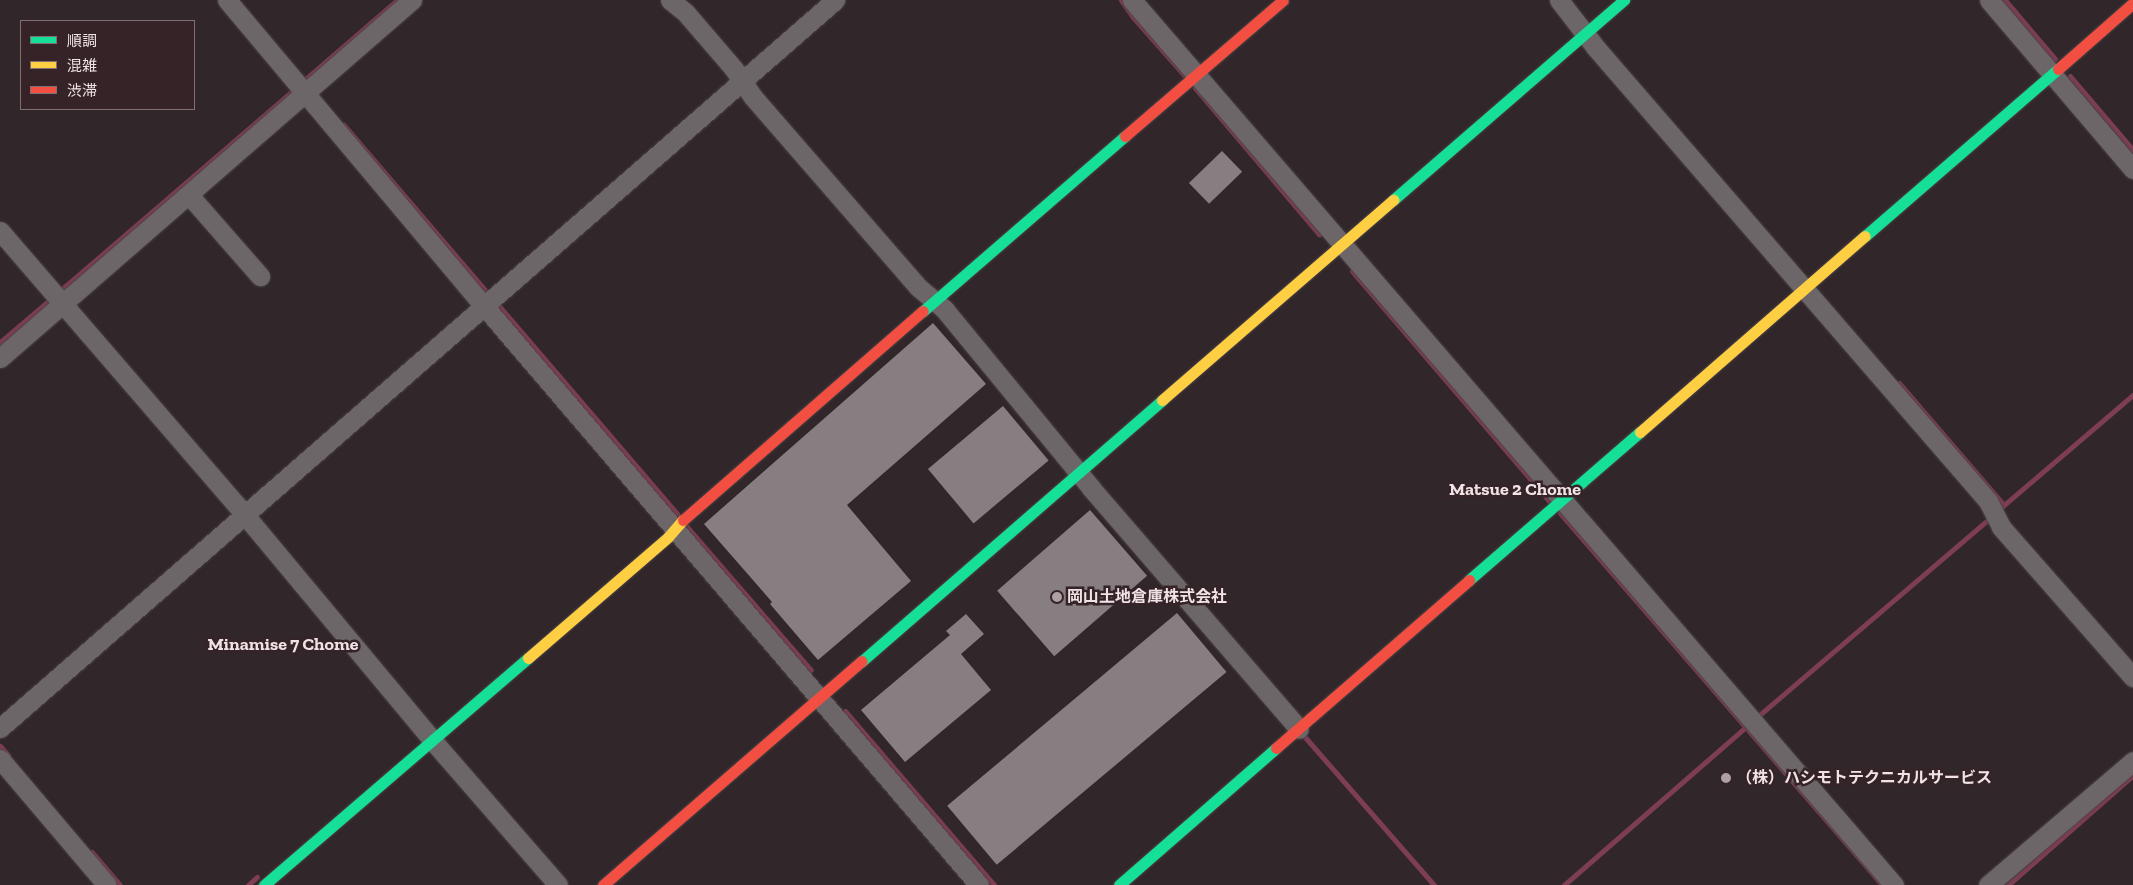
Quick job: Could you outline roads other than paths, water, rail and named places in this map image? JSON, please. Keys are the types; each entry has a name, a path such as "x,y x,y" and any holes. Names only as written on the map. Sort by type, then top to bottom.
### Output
{"street":[{"path":"227,0 484,306 676,522 819,698 979,885"},
{"path":"0,358 412,0"},
{"path":"670,0 685,12 734,69 742,82 930,297 945,310 1078,473 1299,729"},
{"path":"0,728 835,0"},
{"path":"1132,0 1190,74 1343,244 1560,506 1894,885"},
{"path":"264,885 428,735 668,537 676,522 930,297 1190,74 1283,0"},
{"path":"1559,0 1995,512 2001,527 2133,677"},
{"path":"603,885 1624,0"},
{"path":"1989,0 2133,169"},
{"path":"1119,885 1560,506 1804,287 2133,3"},
{"path":"189,195 260,276"},
{"path":"0,231 244,514 428,735 558,885"},
{"path":"0,759 107,885"},
{"path":"1988,885 2133,761"}],"waterway":[{"path":"302,82 397,0"},
{"path":"1121,0 1132,16 1184,75"},
{"path":"2005,0 2055,59"},
{"path":"2070,76 2133,150"},
{"path":"1195,88 1319,234"},
{"path":"62,289 292,91"},
{"path":"344,125 484,289"},
{"path":"1352,271 1549,501"},
{"path":"0,342 47,302"},
{"path":"499,306 677,514"},
{"path":"1899,383 2004,505"},
{"path":"1997,511 2133,395"},
{"path":"1560,513 1882,885"},
{"path":"1757,717 1991,517"},
{"path":"687,527 811,670"},
{"path":"845,711 994,885"},
{"path":"1564,885 1747,726"},
{"path":"1304,736 1434,885"},
{"path":"0,746 8,755"},
{"path":"2008,885 2133,775"},
{"path":"92,852 120,885"},
{"path":"248,885 257,877"}],"place":[{"name":"岡山土地倉庫株式会社","path":"1057,597"},
{"name":"（株）ハシモトテクニカルサービス","path":"1726,778"}],"district":[{"name":"Matsue 2 Chome","path":"1515,489"},
{"name":"Minamise 7 Chome","path":"283,644"}]}
